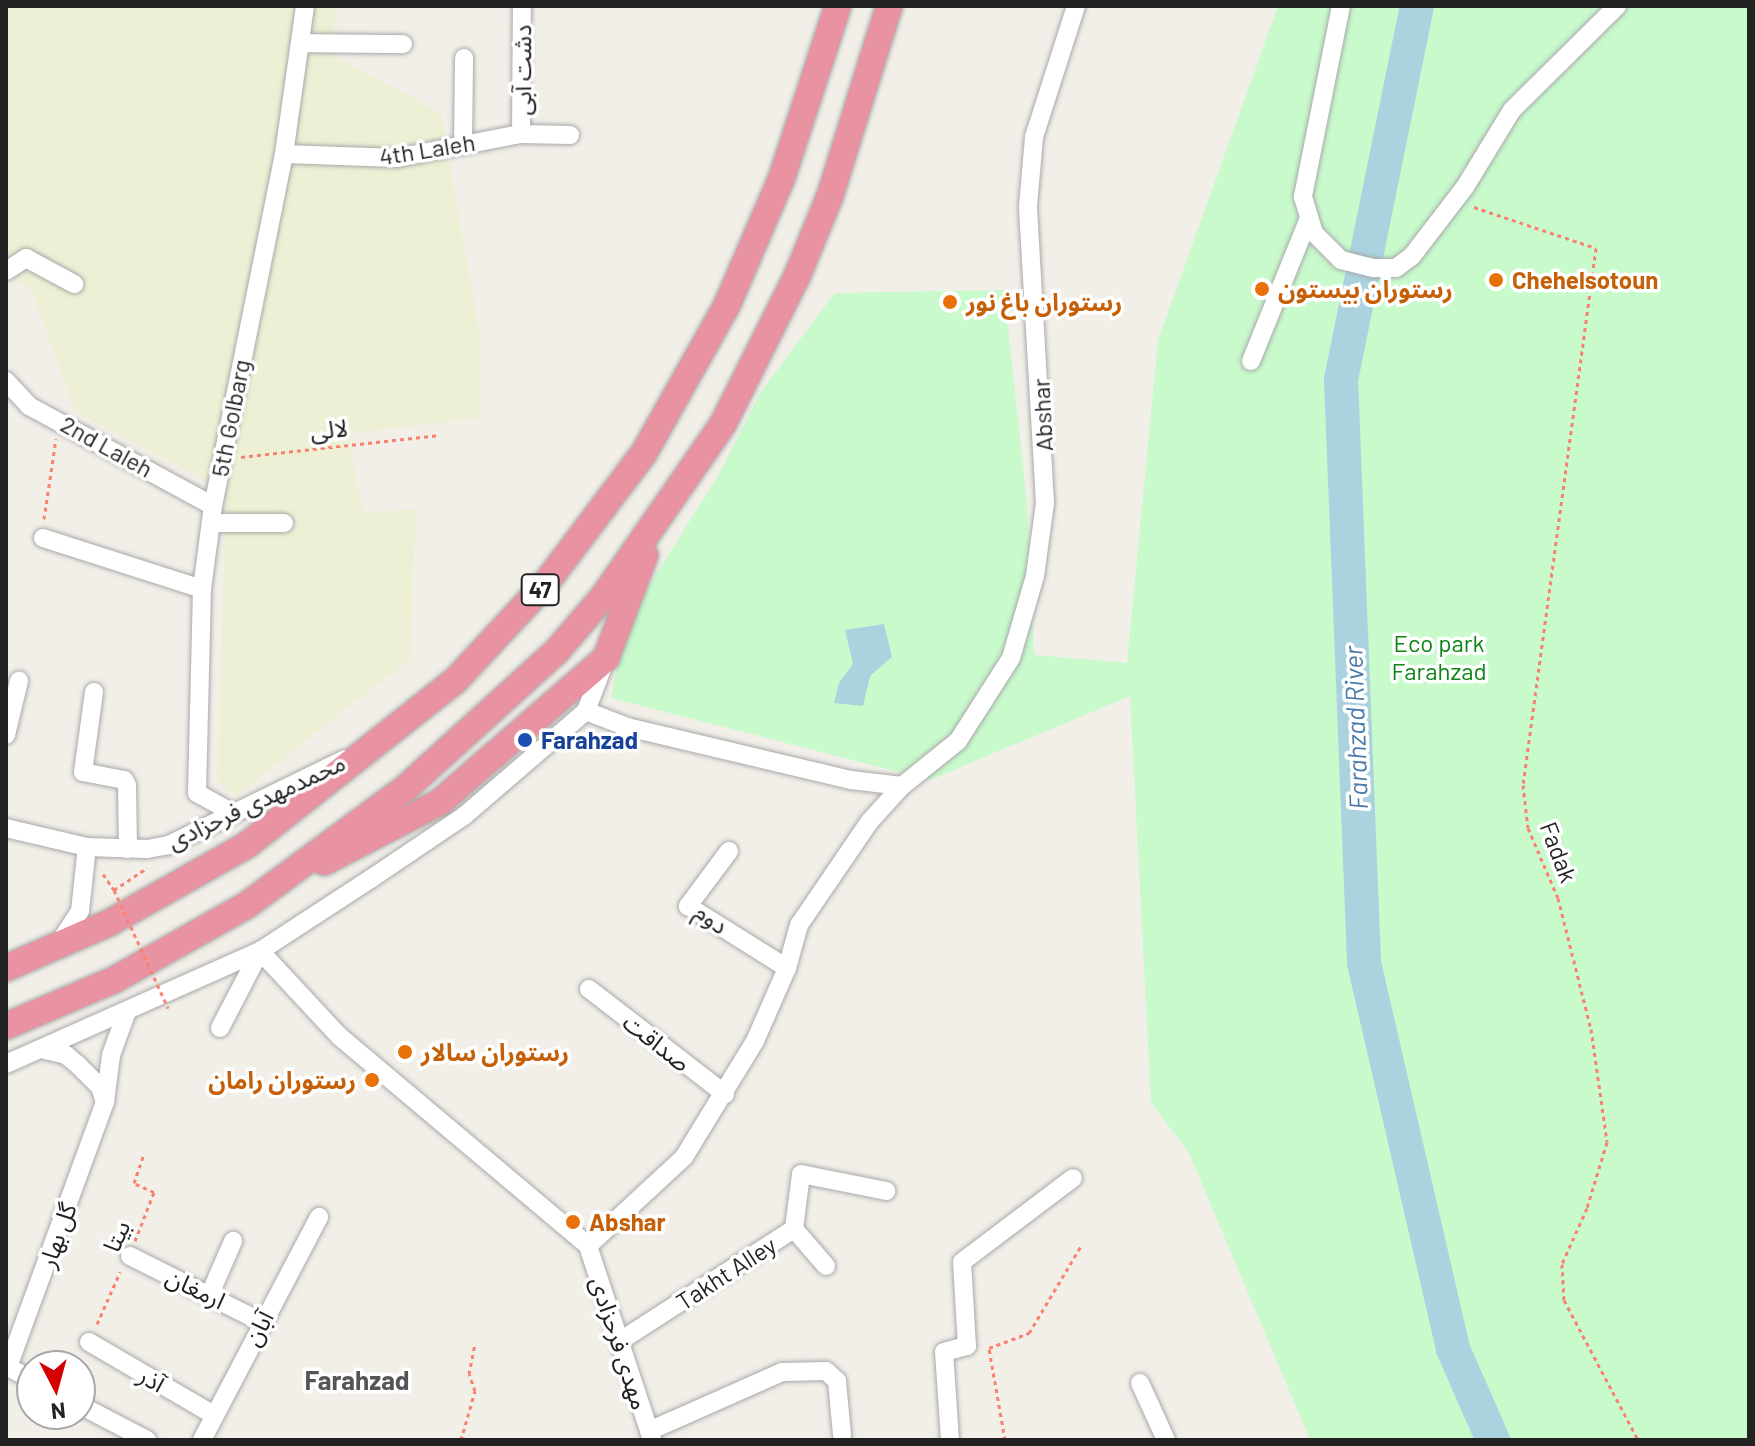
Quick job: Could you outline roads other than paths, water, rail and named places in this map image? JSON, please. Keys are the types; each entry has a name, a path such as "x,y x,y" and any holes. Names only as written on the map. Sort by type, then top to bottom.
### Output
{"highway":[{"name":"47","path":"6,968 55,949 247,845 455,681 502,633 591,529 644,453 727,305 782,177 838,6"},
{"name":"47","path":"6,1026 114,980 273,886 407,787 509,700 604,596 723,424 798,274 872,72 889,6"},
{"path":"273,886 409,822 440,802 606,658 661,514"}],"street":[{"name":"5th Golbarg","path":"233,813 197,793 202,589 222,459 284,154 305,6"},
{"name":"دشت آبی","path":"521,134 522,6"},
{"name":"Abshar","path":"588,1246 684,1157 725,1094 787,968 799,925 870,821 902,786 958,741 992,693 1011,658 1035,576 1045,503 1028,206 1034,137 1076,6"},
{"path":"1341,6 1303,197 1314,233 1341,260 1374,268 1396,268 1412,256 1455,200 1512,110 1617,6"},
{"path":"300,43 403,44"},
{"path":"463,144 464,58"},
{"name":"4th Laleh","path":"284,154 397,158 521,134 570,135"},
{"path":"1251,361 1309,218"},
{"path":"6,271 26,258 74,284"},
{"name":"2nd Laleh","path":"6,381 19,399 57,418 212,514"},
{"path":"212,514 284,523"},
{"path":"43,538 202,589"},
{"path":"6,1064 126,1014 260,951 464,816 586,711 606,658"},
{"path":"8,722 19,681"},
{"path":"94,692 83,772 124,780 127,785 128,849"},
{"path":"586,711 627,727 851,780 902,786"},
{"name":"محمدمهدی فرحزادی","path":"6,828 87,847 128,849 169,845 375,746"},
{"path":"55,949 80,911 87,847"},
{"name":"دوم","path":"729,851 688,906 787,968"},
{"path":"220,1028 260,951"},
{"path":"260,951 339,1036 588,1246"},
{"name":"صداقت","path":"589,989 725,1094"},
{"name":"گل بهار","path":"7,1367 105,1102 111,1055 126,1014"},
{"path":"45,1050 73,1061 100,1087 105,1102"},
{"name":"Takht Alley","path":"620,1341 794,1229 801,1174 886,1191"},
{"path":"950,1440 944,1352 967,1346 962,1262 1073,1178"},
{"name":"آبان","path":"202,1440 261,1322 319,1217"},
{"path":"794,1229 826,1266"},
{"path":"210,1294 233,1241"},
{"name":"مهدی فرحزادی","path":"588,1246 650,1435"},
{"name":"ارمغان","path":"130,1256 261,1322"},
{"name":"آذر","path":"89,1342 214,1415"},
{"path":"650,1435 782,1372 826,1371 837,1381 842,1435"},
{"path":"1140,1383 1166,1440"},
{"path":"96,1413 147,1440"}],"water":[{"path":"884,624 892,657 870,676 863,706 834,703 839,683 853,664 845,630"}],"waterway":[{"name":"Farahzad River","path":"1417,6 1341,379 1364,963 1453,1349 1493,1440"}],"place":[{"name":"Chehelsotoun","path":"1496,280"},
{"name":"رستوران بیستون","path":"1262,289"},
{"name":"رستوران باغ نور","path":"950,302"},
{"name":"Farahzad","path":"525,740"},
{"name":"رستوران سالار","path":"405,1052"},
{"name":"رستوران رامان","path":"372,1080"},
{"name":"Abshar","path":"573,1222"}],"district":[{"name":"Farahzad","path":"357,1380"}],"park label":[{"name":"Eco park Farahzad","path":"1439,657"}]}
